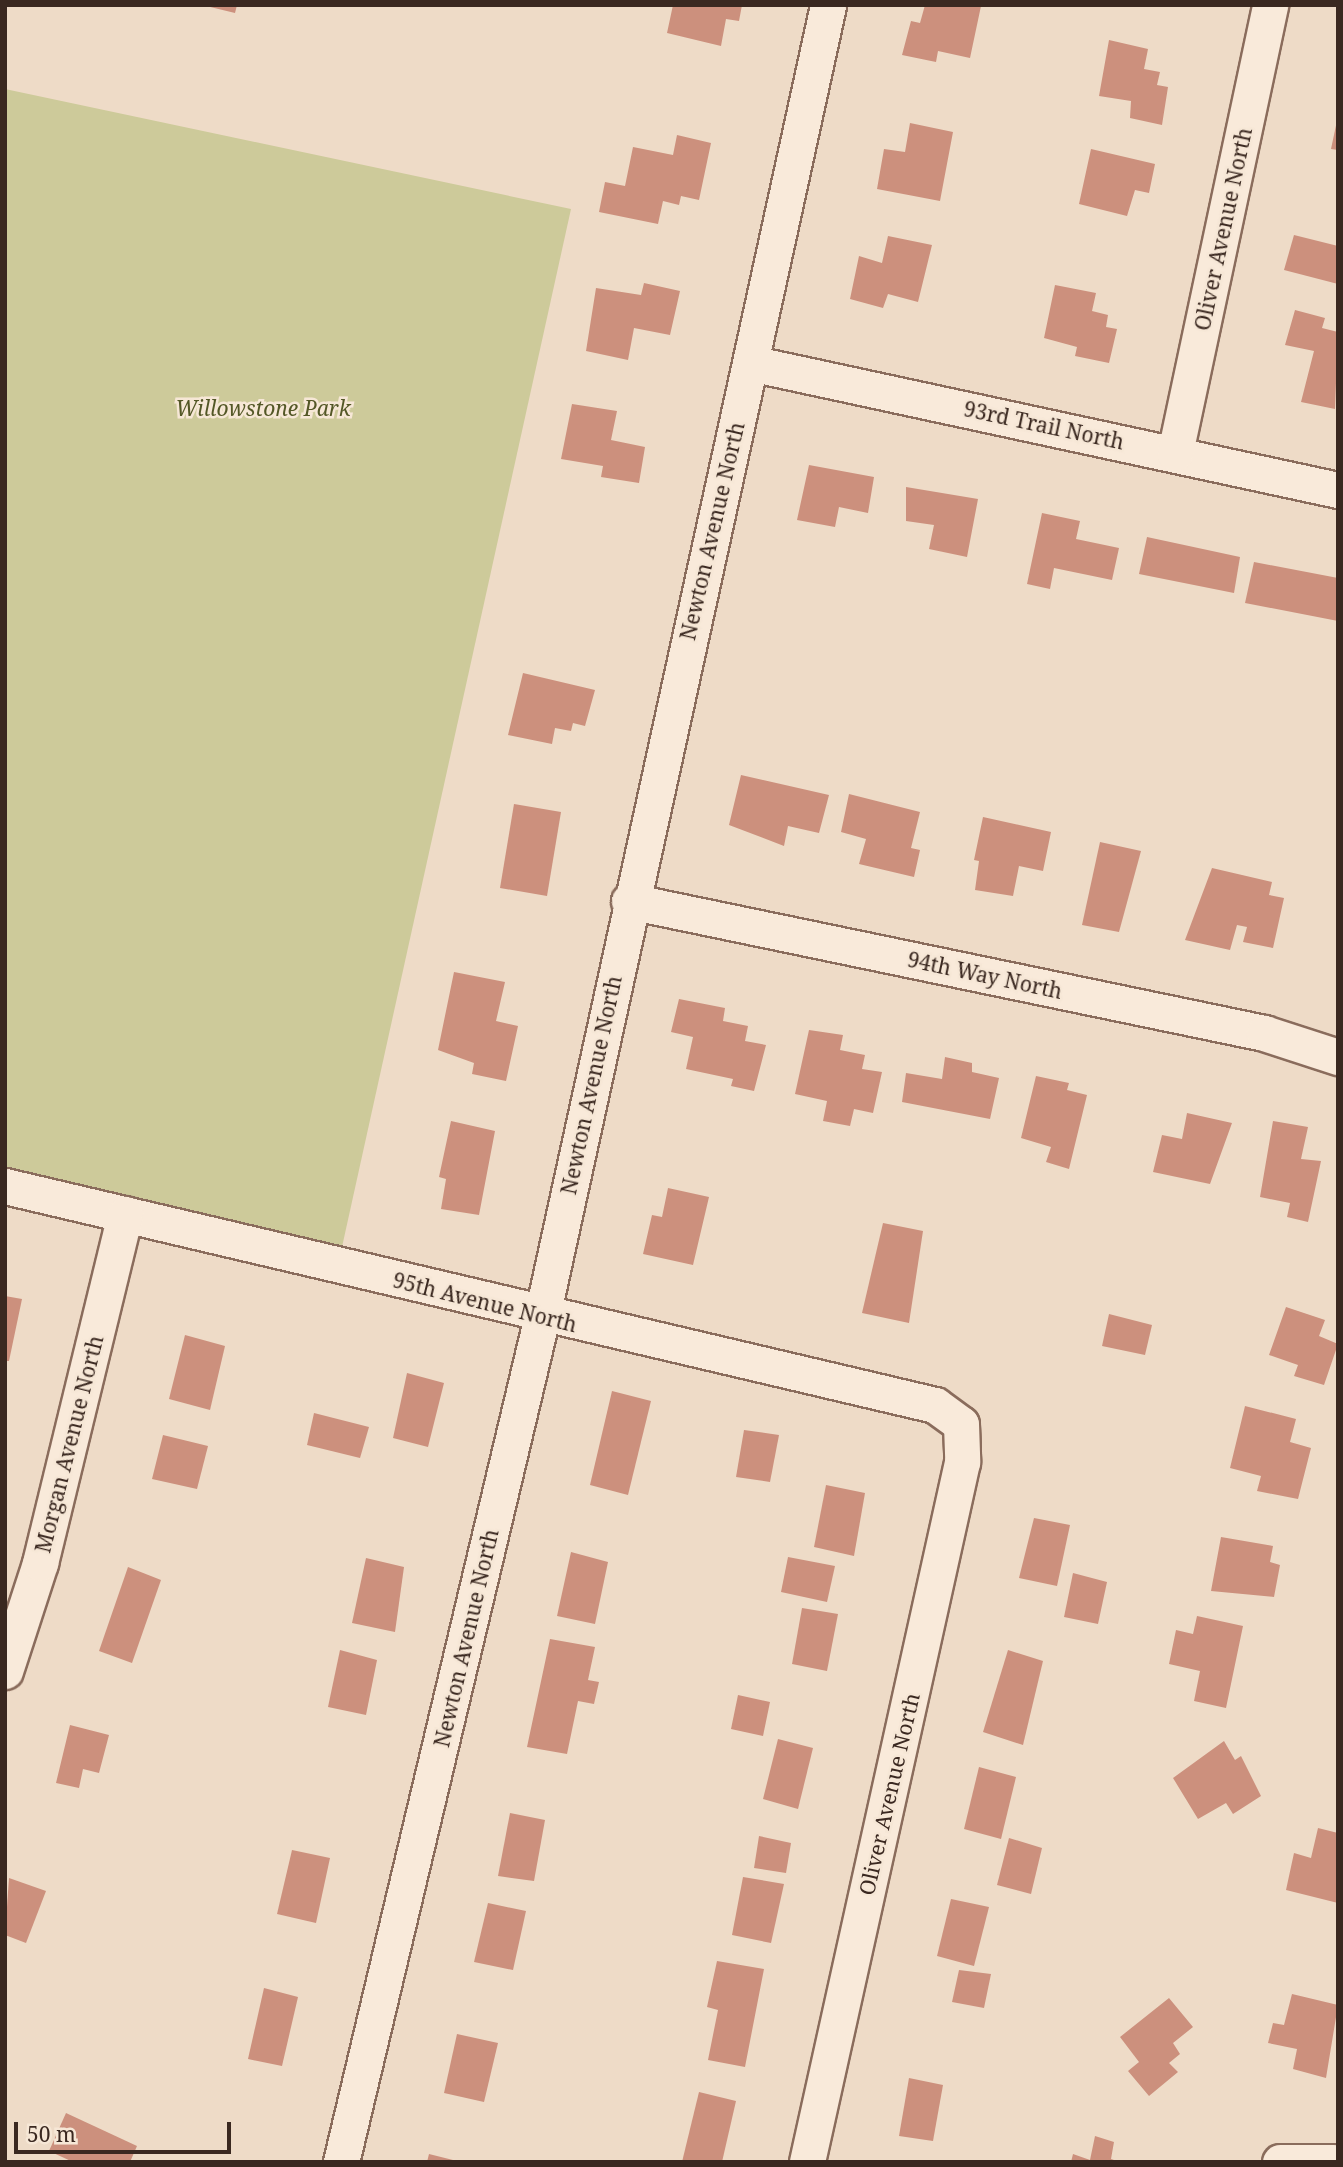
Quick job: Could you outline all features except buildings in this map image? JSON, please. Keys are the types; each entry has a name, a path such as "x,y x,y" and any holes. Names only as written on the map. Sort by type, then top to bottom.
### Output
{"street":[{"name":"Newton Avenue North","path":"341,2162 542,1316 629,901 828,5"},
{"name":"Oliver Avenue North","path":"1175,453 1270,5"},
{"name":"93rd Trail North","path":"750,363 1338,490"},
{"name":"94th Way North","path":"629,901 1264,1033 1338,1057"},
{"name":"95th Avenue North","path":"5,1186 542,1316 935,1405 961,1424"},
{"name":"Morgan Avenue North","path":"5,1671 40,1563 125,1214"},
{"name":"Oliver Avenue North","path":"807,2162 962,1462 961,1424"},
{"path":"1280,2162 1333,2162"}],"green space":[{"name":"Willowstone Park","path":"5,89 571,209 342,1247 5,1168"}]}
